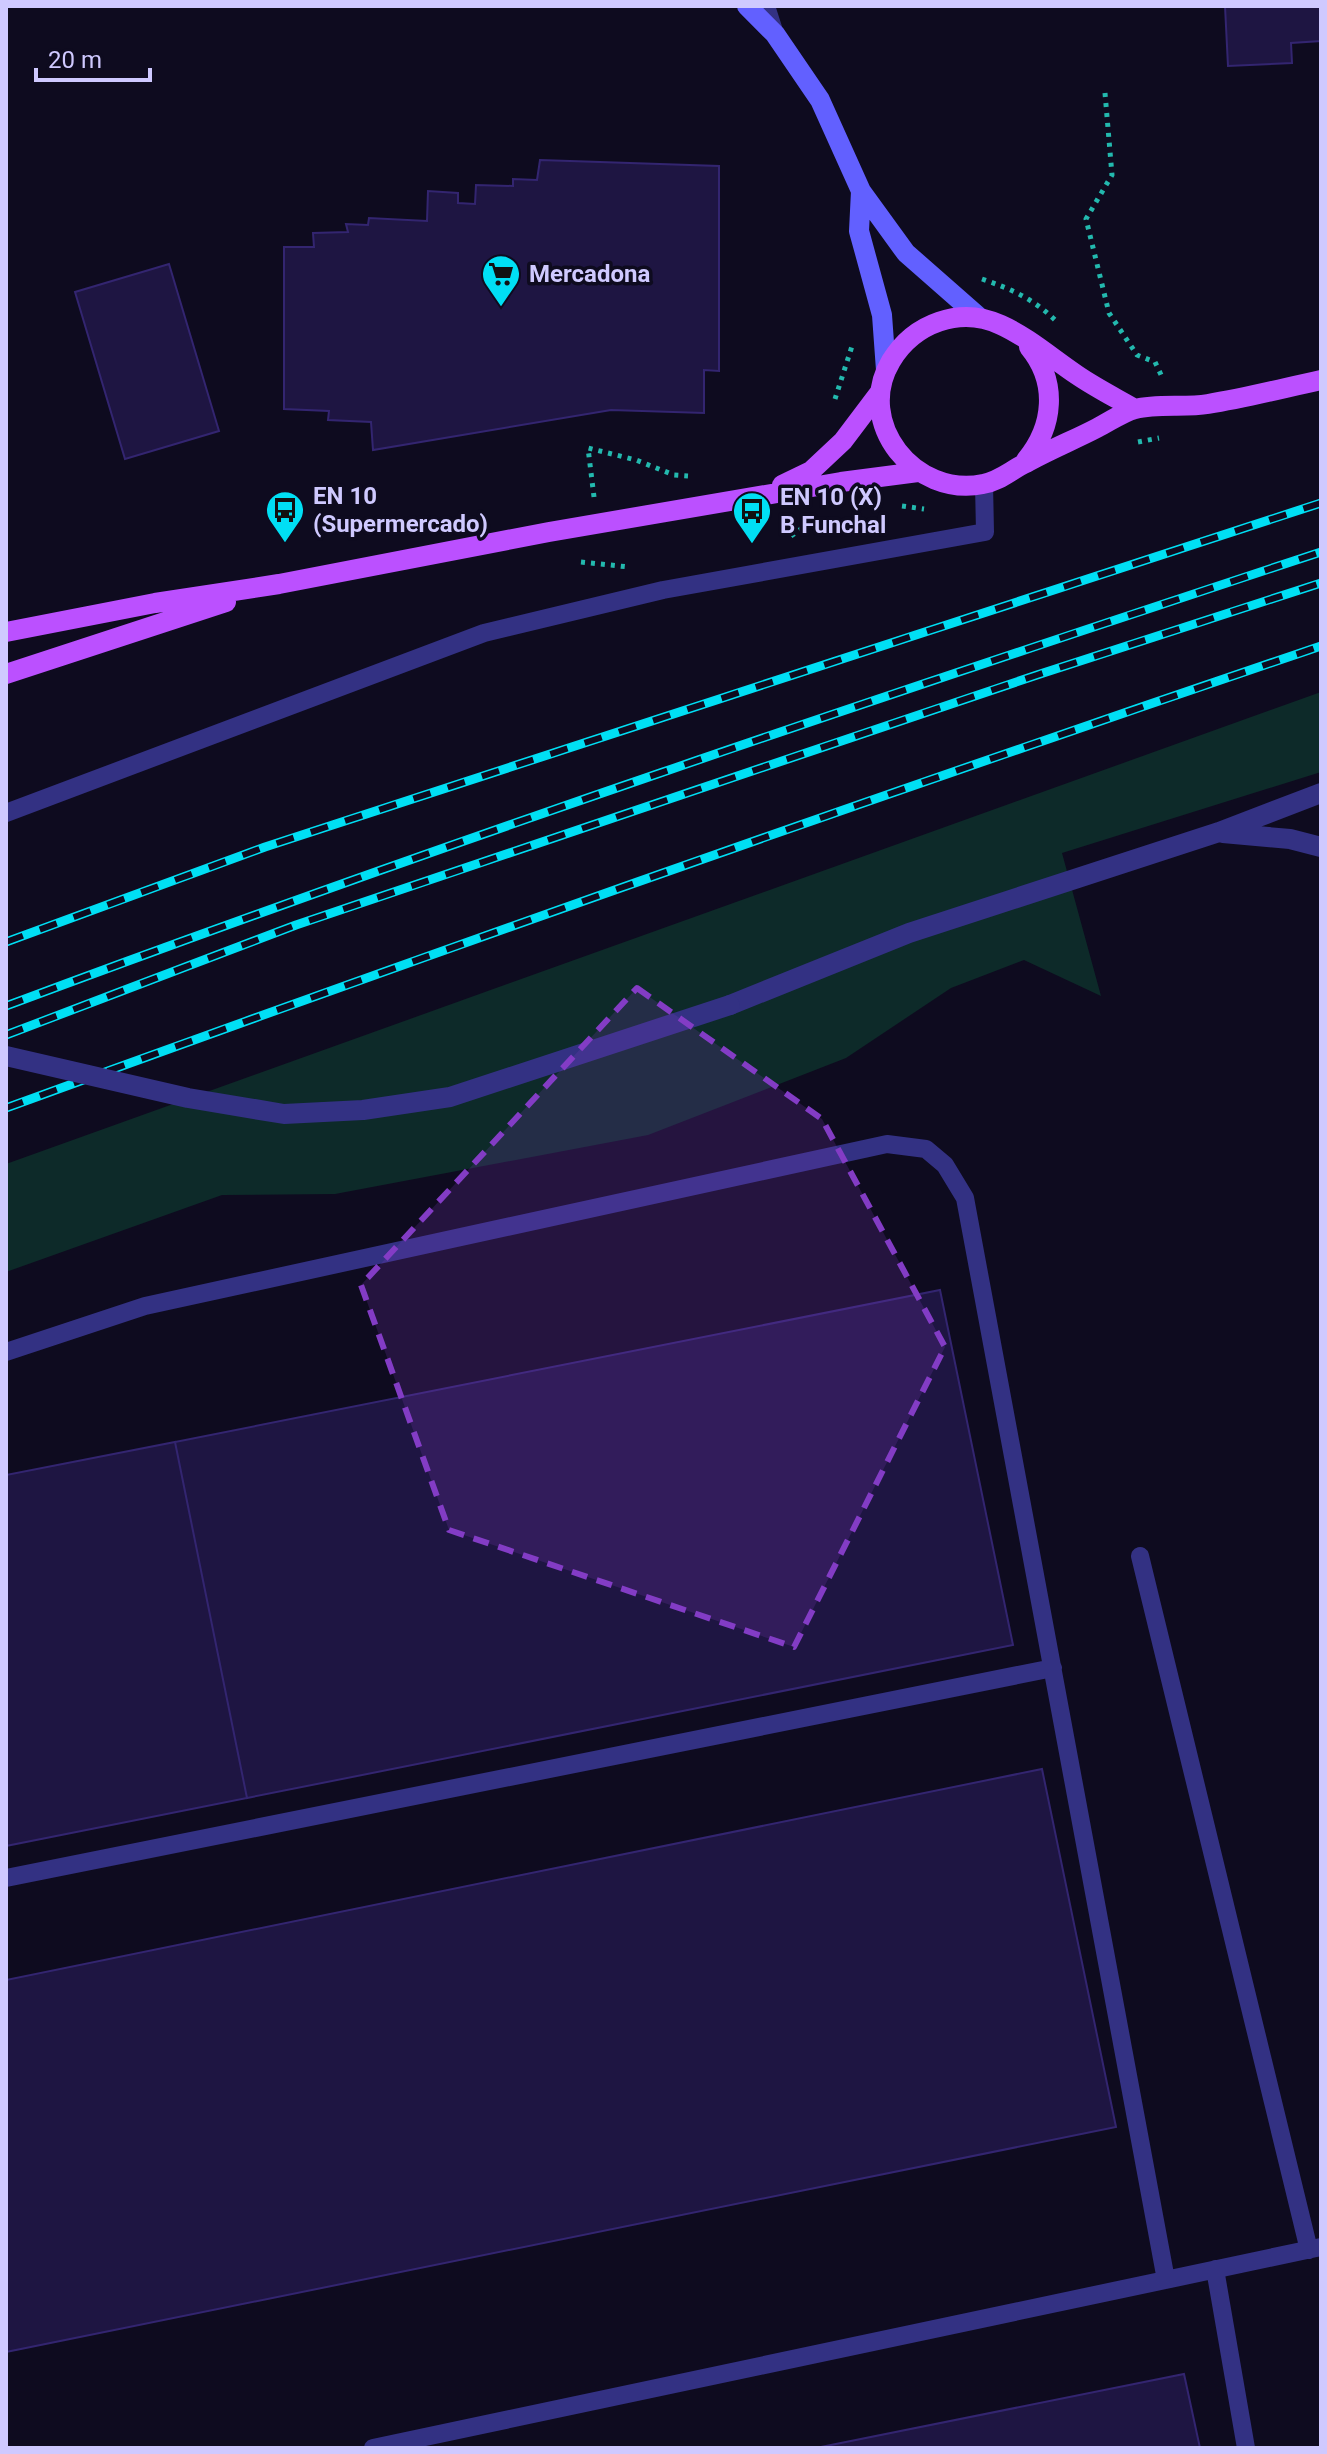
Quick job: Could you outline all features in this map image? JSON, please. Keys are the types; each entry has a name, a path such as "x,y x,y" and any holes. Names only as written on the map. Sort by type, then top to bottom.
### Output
{"main road":[{"path":"747,6 775,34 820,100 861,191 906,253 980,318"},
{"path":"861,191 859,231 882,315 886,370"},
{"path":"1135,409 1083,380 1002,325 980,318 957,317 913,334 898,350 886,370 880,392 881,416 888,438 900,457 918,472 939,483 961,486 984,484 1005,477 1023,464 1135,409 1206,405 1321,380"},
{"path":"1018,336 1032,350 1042,367 1050,405 1046,427 1037,447 1023,464"},
{"path":"760,496 811,471 843,441 880,392"},
{"path":"6,632 549,532 841,482 918,472"},
{"path":"6,674 279,584"}],"street":[{"path":"6,1056 188,1098 284,1114 363,1110 450,1097 730,1005 909,933 1219,832 1321,793"},
{"path":"1219,832 1290,839 1321,847"}],"lane":[{"path":"766,6 775,34"},
{"path":"6,813 484,633 663,590 985,532 984,484"},
{"path":"6,1352 145,1306 407,1248 887,1144 926,1149 945,1165 965,1198 1166,2280"},
{"path":"373,2448 417,2444 1315,2248 1140,1556"},
{"path":"6,1878 1053,1668"},
{"path":"1215,2269 1246,2448"}],"path":[{"path":"1105,93 1112,175 1086,219 1109,313 1137,355 1155,362 1163,379"},
{"path":"832,407 856,335"},
{"path":"1132,443 1162,438"},
{"path":"583,500 595,499 588,448 636,460 674,475 701,478"}],"highlighted area":[{"path":"637,988 822,1119 945,1347 794,1647 449,1530 361,1285"}],"green space":[{"path":"1321,692 1321,772 1062,853 1101,996 1024,960 951,988 846,1058 648,1135 335,1194 222,1195 6,1272 6,1164"}],"building":[{"path":"1225,6 1321,6 1321,41 1291,43 1292,63 1228,66"},
{"name":"Mercadona","path":"540,160 719,166 719,371 704,370 704,413 611,410 373,450 371,422 328,420 329,411 284,409 284,247 314,247 313,233 348,232 346,224 368,225 369,218 427,221 428,191 458,193 458,203 475,204 476,185 513,186 513,179 537,180"},
{"path":"169,264 219,431 125,459 75,292"},
{"path":"940,1290 1013,1645 247,1798 175,1442"},
{"path":"175,1442 247,1798 6,1846 6,1475"},
{"path":"1042,1769 1116,2127 6,2352 6,1980"},
{"path":"1184,2374 1200,2448 816,2448"}],"railway":[{"path":"6,942 265,847 1321,503"},
{"path":"6,1006 333,887 661,773 1321,552"},
{"path":"6,1035 296,925 1037,675 1321,583"},
{"path":"6,1108 662,873 1321,646"}],"place":[{"name":"Mercadona","path":"501,308"},
{"name":"EN 10 (Supermercado)","path":"285,544"},
{"name":"EN 10 (X) B Funchal","path":"752,545"}]}
